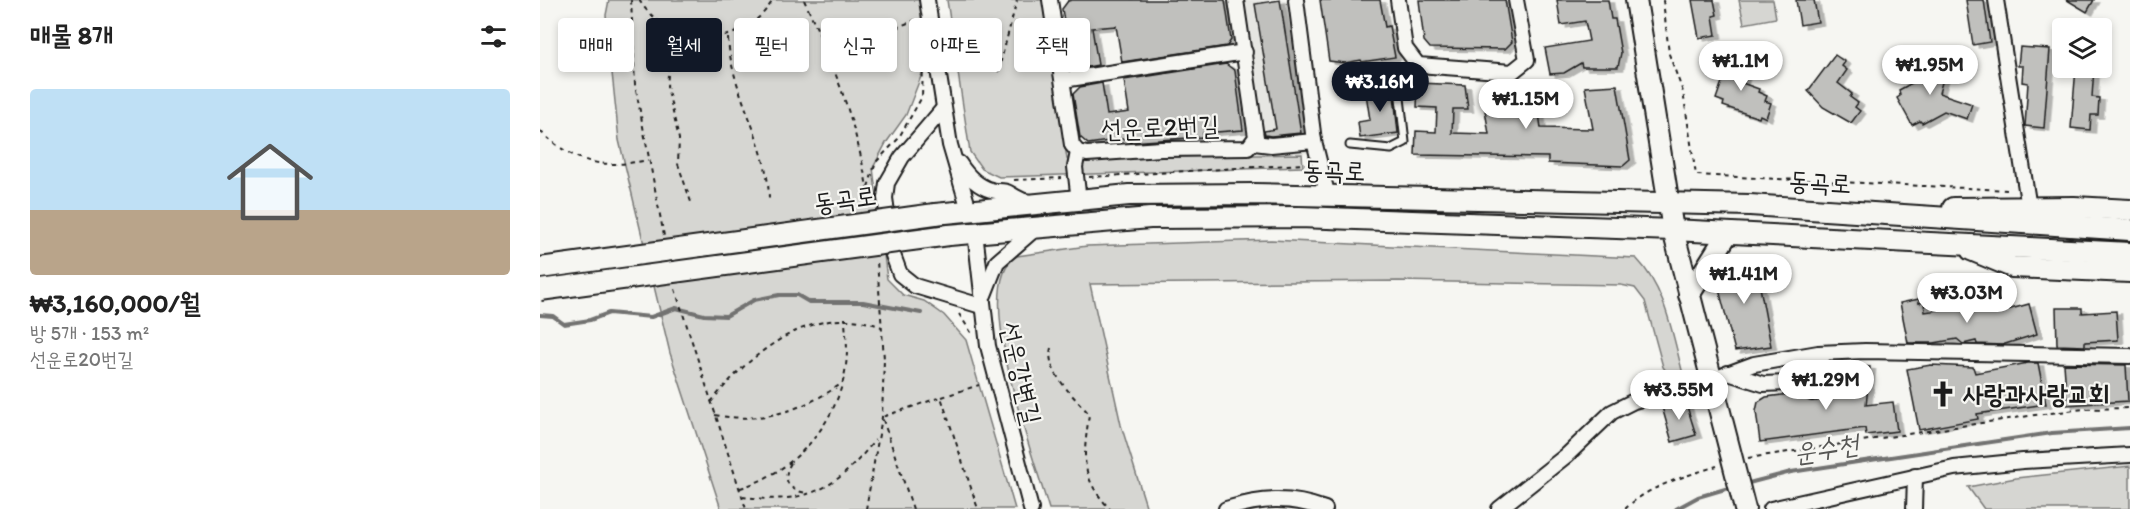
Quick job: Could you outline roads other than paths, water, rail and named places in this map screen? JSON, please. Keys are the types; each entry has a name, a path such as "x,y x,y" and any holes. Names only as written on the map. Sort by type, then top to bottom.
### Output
{"main road":[{"path":"1636,0 1673,230 1689,295 1719,377 1733,464 1745,507"},
{"name":"동곡로","path":"540,268 935,214 1129,195 1254,194 1669,203 1852,210 2130,230"},
{"path":"1852,210 2027,200 2130,210"},
{"name":"동곡로","path":"540,290 949,235 1150,218 1299,217 1673,230 2130,253"},
{"path":"1689,295 1728,233"},
{"path":"1960,245 2012,267 2130,272"}],"street":[{"name":"선운로2번길","path":"1050,0 1072,145 1078,152 1087,154 1161,149 1248,148 1254,143 1256,137 1236,0"},
{"path":"1296,0 1314,141 1328,197"},
{"path":"1398,0 1405,48 1418,65 1512,72 1527,60 1516,0"},
{"path":"1996,0 2027,200"},
{"path":"923,5 950,145 969,210"},
{"path":"1063,80 1245,52"},
{"name":"선운강변길","path":"943,109 902,157 887,183 885,198 893,255 900,274 915,286 981,306 987,346 1031,509"},
{"path":"1254,143 1271,146 1314,141"},
{"path":"950,145 966,173 982,186 992,191 1010,193 1019,201 1055,203"},
{"path":"1078,152 1079,201"},
{"path":"981,306 997,262 1019,240 1038,227"},
{"path":"975,232 981,306"},
{"path":"1719,377 1809,388 1824,353"},
{"path":"1499,509 1567,455 1612,412 1634,401 1719,377 1754,364 1824,353 2130,356"},
{"path":"1771,509 1954,468 2023,461 2130,455"},
{"path":"1914,509 1915,476"},
{"path":"1226,509 1251,501 1289,498 1325,509"}],"lane":[{"path":"1341,83 1398,80 1405,142 1391,148 1350,145"}],"waterway":[{"path":"540,315 553,316 564,324 590,320 609,313 651,317 676,308 704,315 726,316 754,300 779,295 797,295 809,302 863,302 921,313"},
{"name":"운수천","path":"1745,484 1791,472 2052,433 2130,428"},
{"name":"운수천","path":"1676,509 1698,497 1732,487"}],"place":[{"name":"사랑과사랑교회","path":"1943,394"}]}
